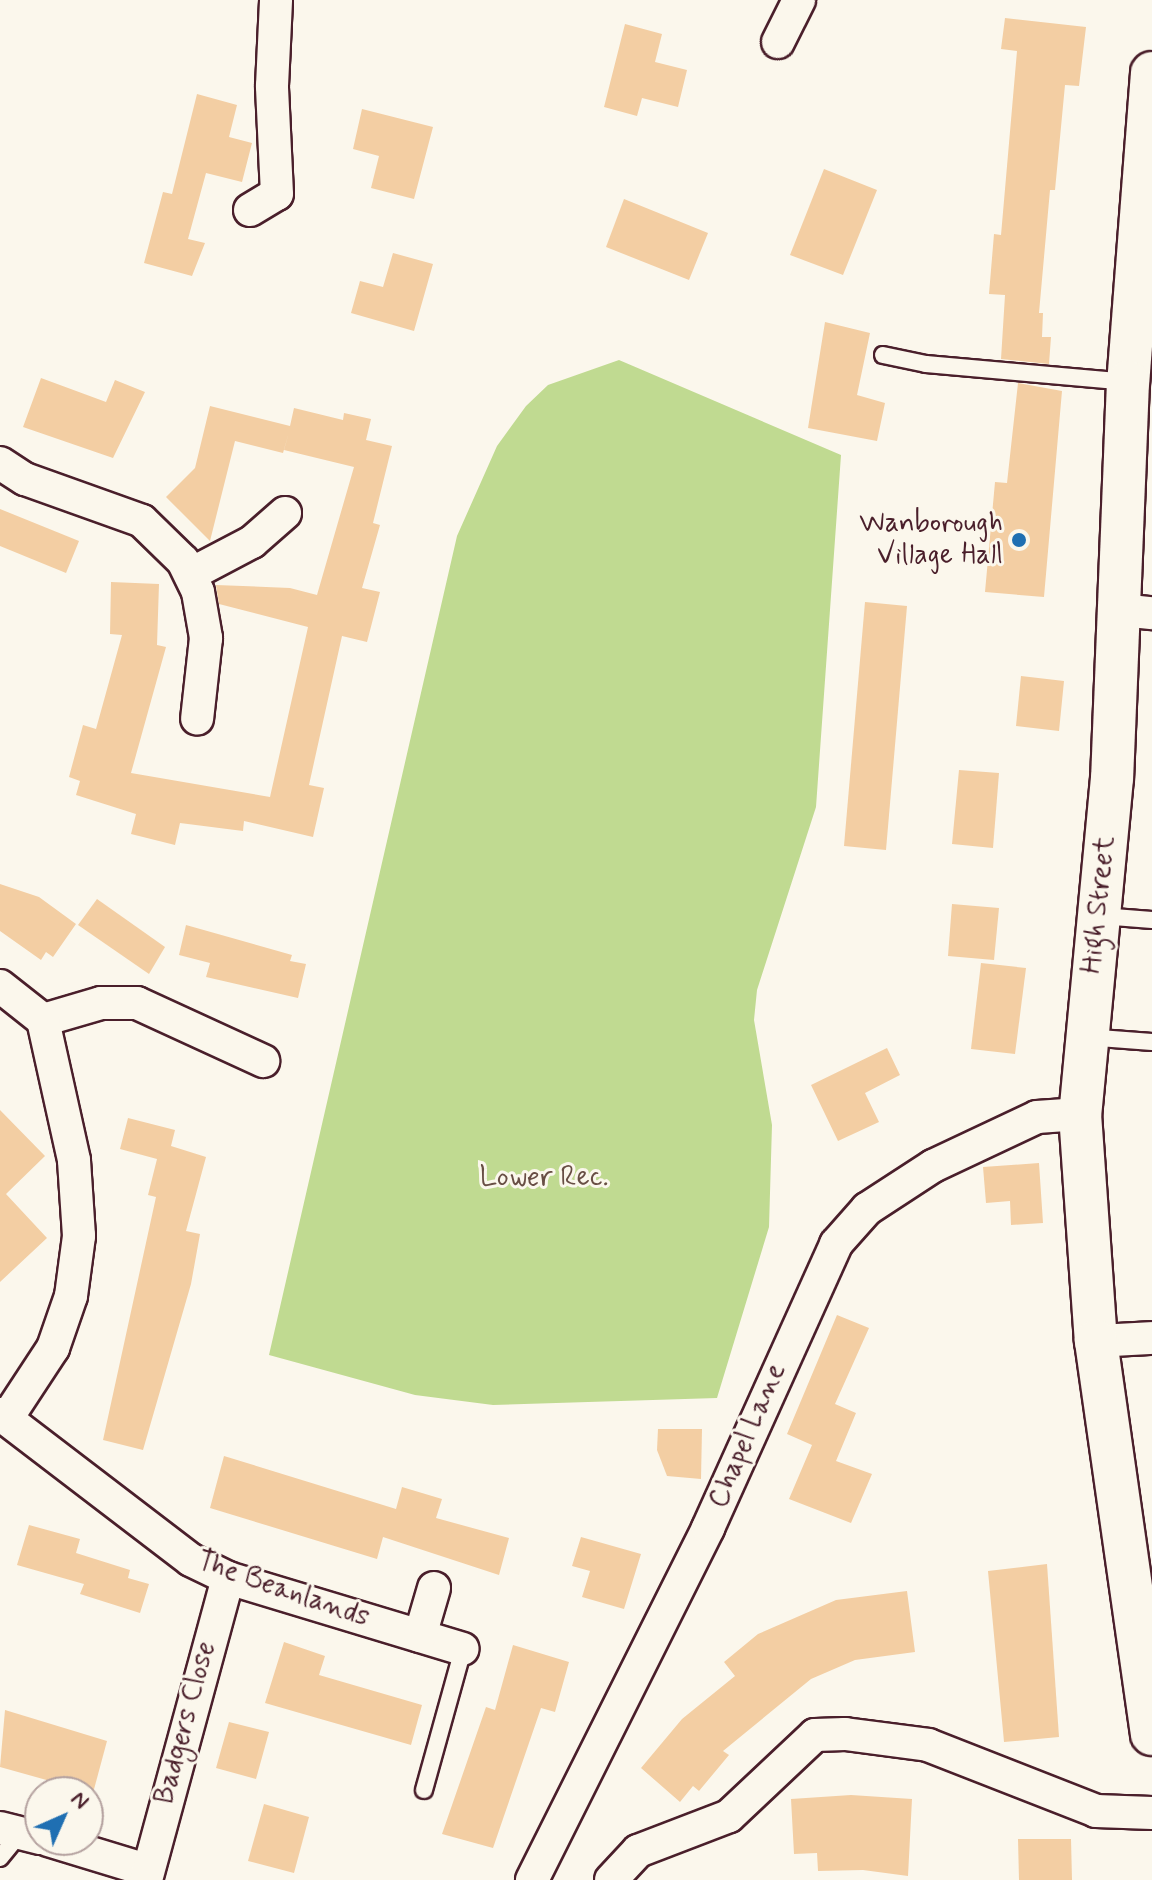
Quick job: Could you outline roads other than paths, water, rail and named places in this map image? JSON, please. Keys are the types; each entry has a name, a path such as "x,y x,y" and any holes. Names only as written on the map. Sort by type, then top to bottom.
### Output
{"street":[{"path":"250,210 277,194 272,86 276,0"},
{"path":"778,42 799,0"},
{"name":"High Street","path":"1152,73 1128,382 1137,611 1085,1037 1080,1114 1096,1341 1152,1734"},
{"path":"0,463 25,479 142,521 191,574 206,638 197,719"},
{"path":"191,574 252,542 285,513"},
{"path":"0,986 43,1020 74,1160 79,1236 71,1296 53,1348 4,1416"},
{"path":"43,1020 101,1003 137,1003 263,1061"},
{"name":"Chapel Lane","path":"532,1880 708,1528 836,1244 867,1209 933,1166 1037,1117 1080,1114"},
{"path":"1096,1341 1152,1338"},
{"name":"The Beanlands","path":"4,1416 162,1542 228,1578 463,1649"},
{"name":"Badgers Close","path":"90,1856 147,1875 228,1578"},
{"path":"420,1636 434,1588"},
{"path":"611,1880 638,1851 729,1816 815,1735 845,1734 928,1745 1096,1811 1152,1813"}],"lane":[{"path":"883,355 926,364 1128,382"},
{"path":"1099,916 1152,920"},
{"path":"1085,1037 1152,1042"},
{"path":"424,1790 463,1649"},
{"path":"0,1858 24,1838"}],"place":[{"name":"Wanborough Village Hall","path":"1019,540"}],"park label":[{"name":"Lower Rec.","path":"544,1178"}]}
